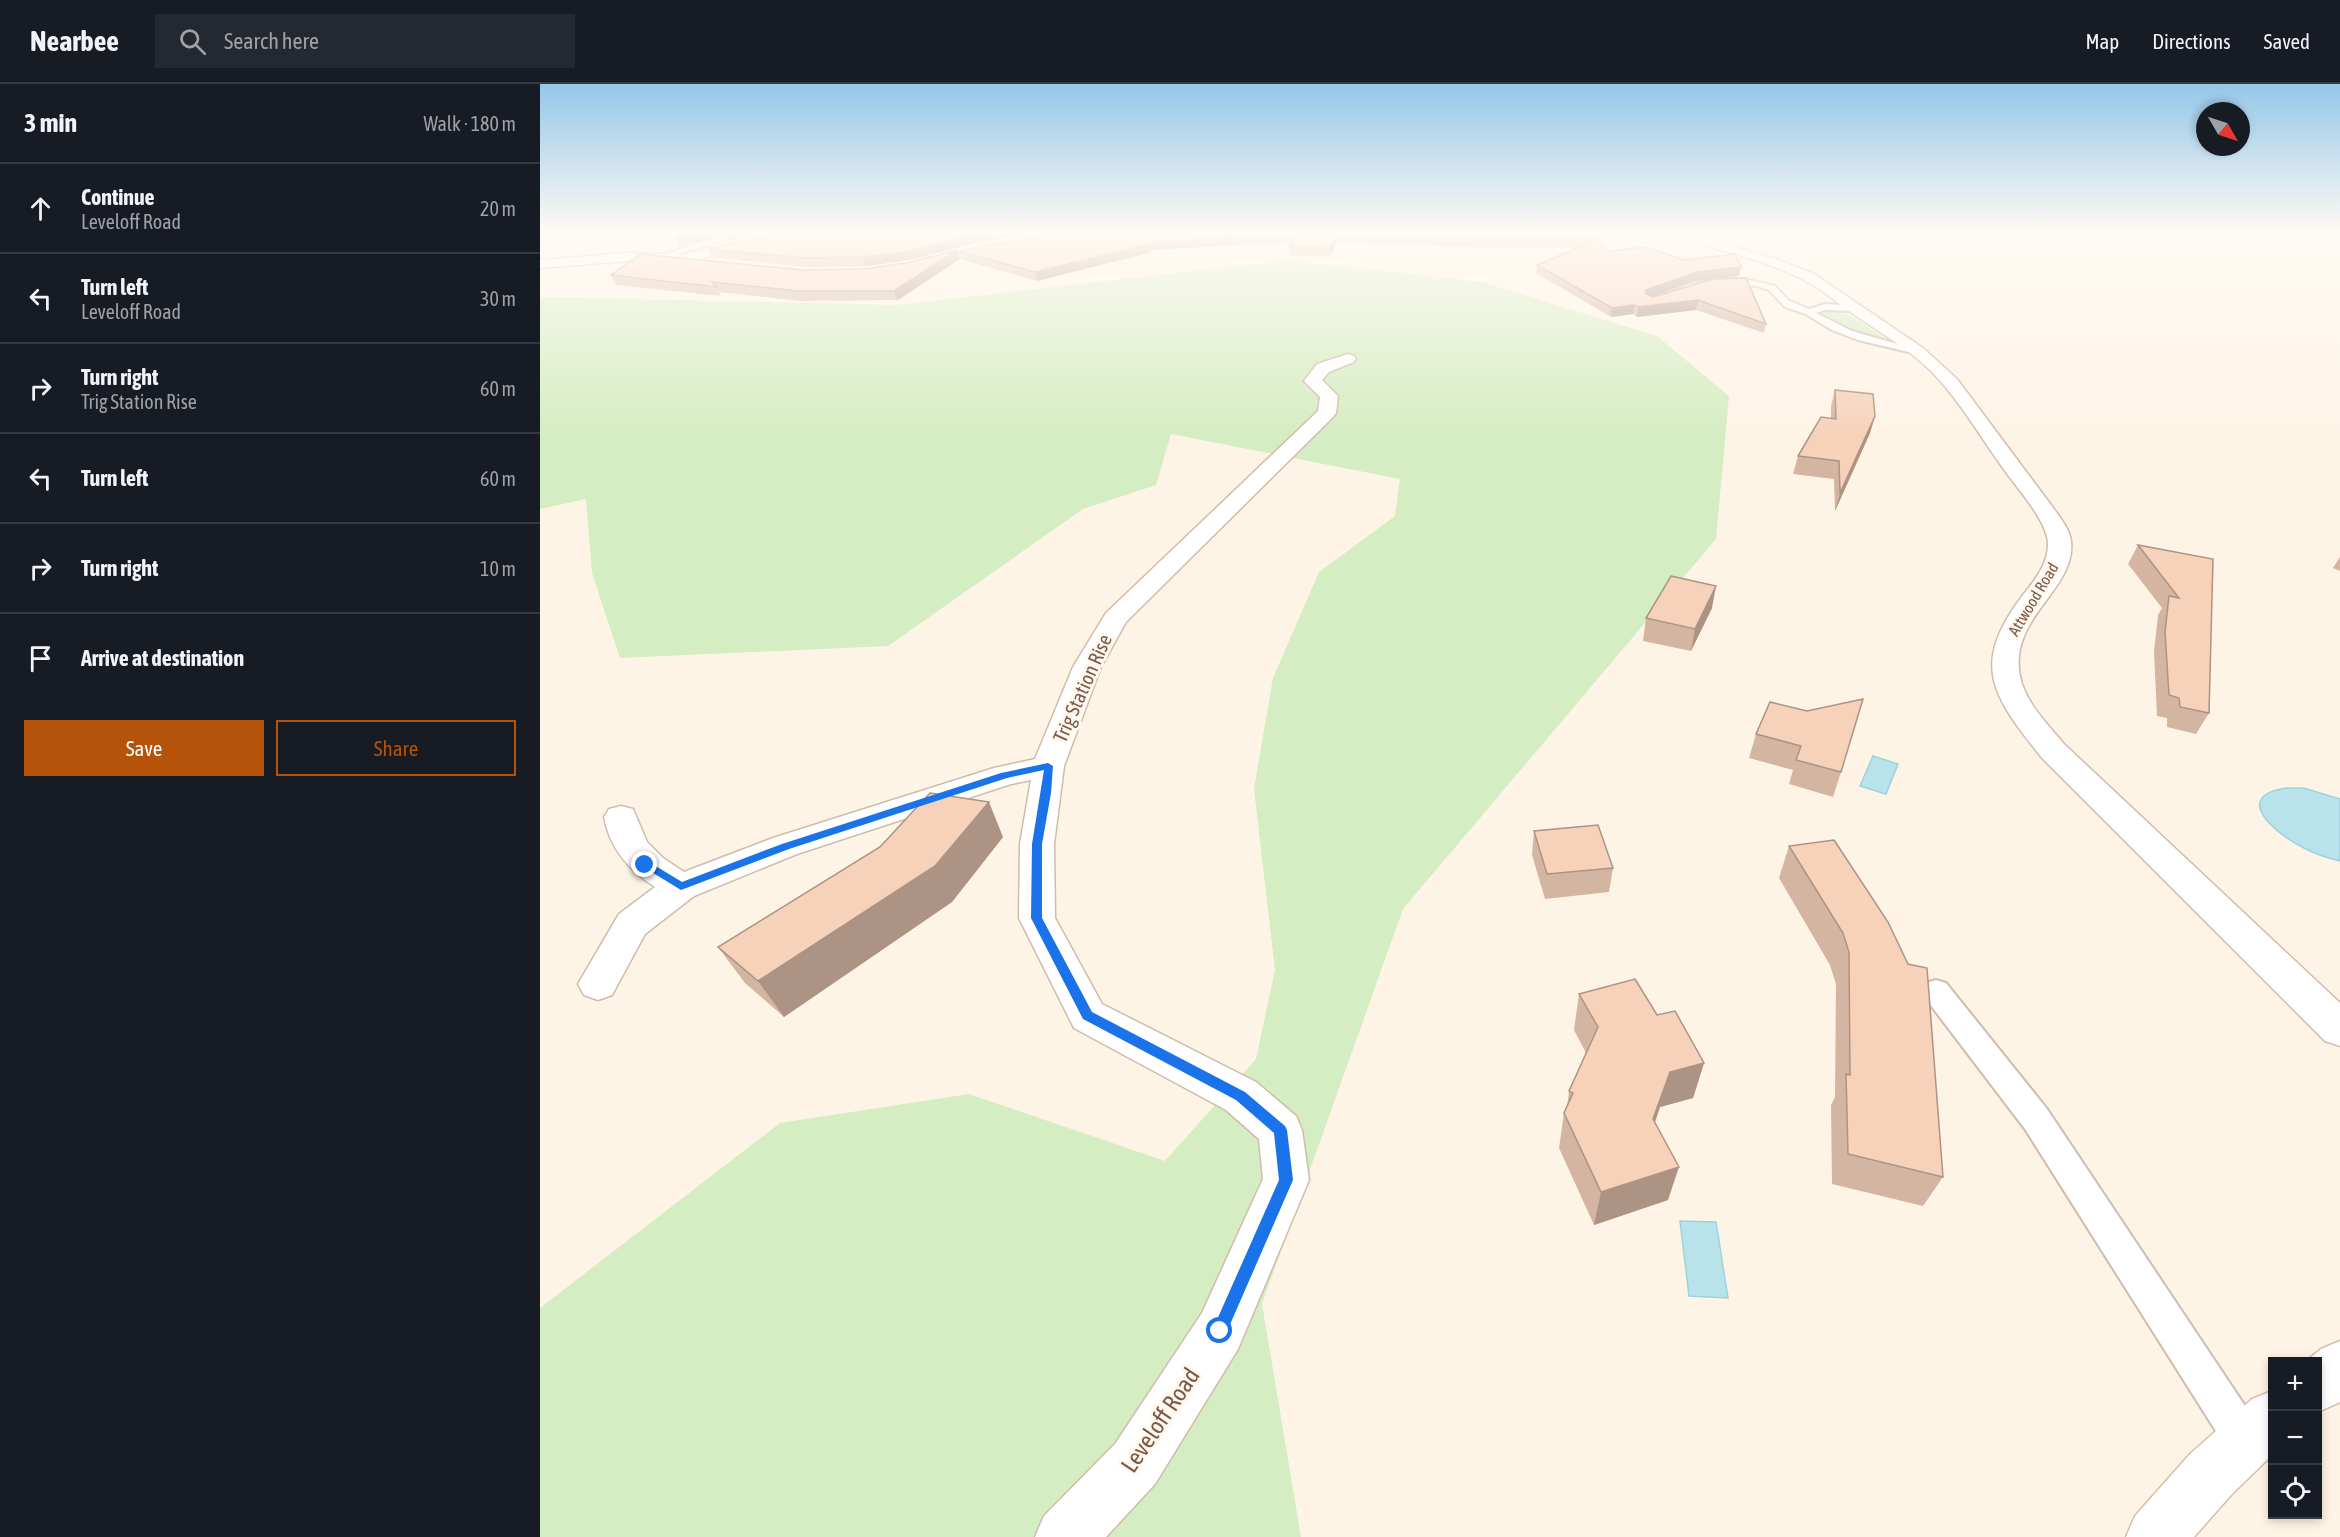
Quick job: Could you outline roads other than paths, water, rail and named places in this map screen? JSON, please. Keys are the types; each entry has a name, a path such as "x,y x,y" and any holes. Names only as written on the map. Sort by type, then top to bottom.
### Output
{"street":[{"name":"Attwood Road","path":"1844,302 1917,351 1936,367 1951,383 2053,523 2060,543 2055,565 2014,627 2006,646 2005,666 2008,682 2017,702 2053,751 2340,1029"},
{"name":"Trig Station Rise","path":"1088,1016 1037,918 1037,844 1048,766 1087,667 1115,618 1327,413 1329,396 1313,381 1323,368 1348,359"},
{"path":"598,984 632,924 681,887 796,843 1005,776 1048,766"},
{"path":"621,817 623,831 645,865 681,887"},
{"name":"Leveloff Road","path":"1065,1537 1135,1464 1220,1331 1286,1180 1280,1130 1241,1096 1088,1016"},
{"path":"2322,1382 2340,1368"},
{"path":"2156,1537 2185,1499 2259,1430"}],"lane":[{"path":"1781,302 1811,312 1820,320 1845,331 1917,351"},
{"path":"1811,312 1825,307 1852,308"},
{"path":"1936,991 2037,1119 2259,1430"}],"water":[{"path":"1873,756 1898,764 1886,794 1860,786"},
{"path":"2287,788 2304,788 2340,799 2340,861 2317,854 2293,842 2271,825 2264,816 2260,807 2261,799 2270,792"},
{"path":"1680,1221 1716,1222 1728,1298 1689,1296"}]}
